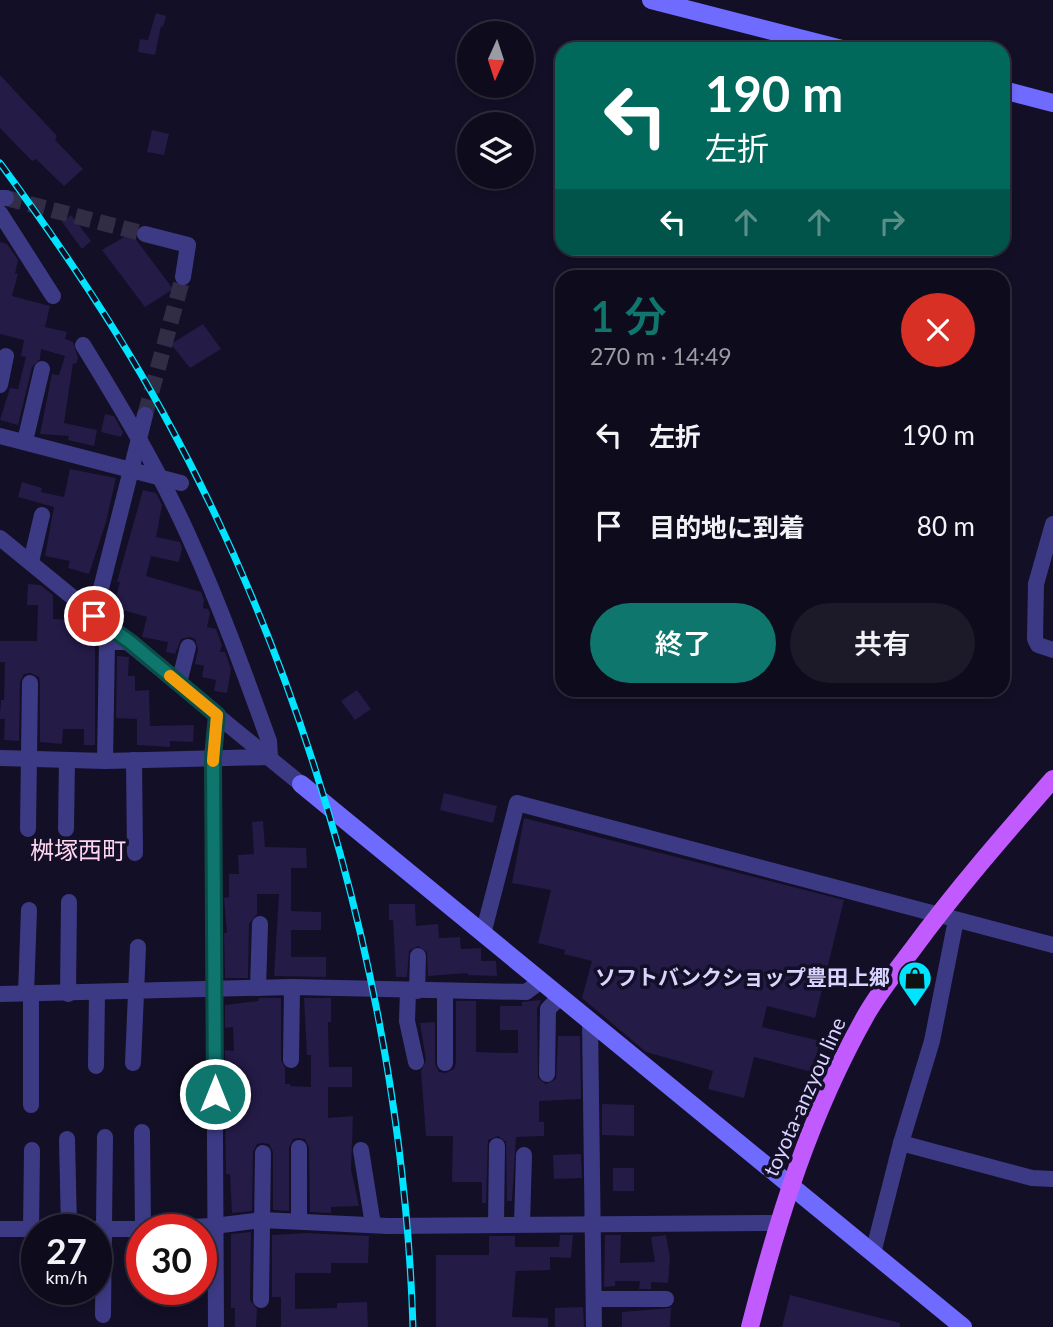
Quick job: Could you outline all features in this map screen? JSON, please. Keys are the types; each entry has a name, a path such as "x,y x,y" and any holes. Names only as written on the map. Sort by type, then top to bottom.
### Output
{"main road":[{"name":"toyota-anzyou line","path":"750,1327 777,1223 790,1185 836,1075 866,1014 938,915 1053,779"}],"street":[{"path":"651,0 815,42"},
{"path":"1010,92 1053,103"},
{"path":"2,203 53,296"},
{"path":"145,234 188,245 183,277"},
{"path":"83,345 138,436 188,535 237,650 269,741 270,757"},
{"path":"0,385 6,356"},
{"path":"25,441 42,369"},
{"path":"94,616 145,415"},
{"path":"0,436 130,468 181,484"},
{"path":"31,562 42,515"},
{"path":"1053,524 1036,584 1035,639 1038,645 1053,650"},
{"path":"0,538 963,1327"},
{"path":"105,761 107,642 130,642"},
{"path":"179,683 188,646"},
{"path":"28,829 30,683"},
{"path":"214,1214 216,988 220,930 213,757 217,715"},
{"path":"0,758 105,761 270,757"},
{"path":"66,829 67,760"},
{"path":"134,760 135,853"},
{"path":"483,934 517,803 1053,945"},
{"path":"68,994 69,902"},
{"path":"29,911 31,1105"},
{"path":"873,1253 901,1143 932,1041 956,920"},
{"path":"258,988 260,924"},
{"path":"133,1063 138,947"},
{"path":"416,1062 407,1021 418,956"},
{"path":"0,994 97,994 135,989 292,987 526,992 541,982"},
{"path":"292,987 292,1060"},
{"path":"445,991 445,1063"},
{"path":"96,1066 97,994"},
{"path":"547,1074 548,1009 560,997"},
{"path":"590,1022 594,1327"},
{"path":"142,1132 144,1214"},
{"path":"104,1214 105,1137"},
{"path":"67,1139 69,1214"},
{"path":"901,1143 1032,1178 1053,1179"},
{"path":"496,1224 498,1146"},
{"path":"299,1148 299,1221"},
{"path":"31,1214 32,1150"},
{"path":"361,1150 373,1225"},
{"path":"261,1300 263,1153"},
{"path":"522,1224 524,1155"},
{"path":"217,1226 262,1220 373,1225 777,1223"},
{"path":"0,1229 21,1229"},
{"path":"594,1299 666,1299"},
{"path":"103,1305 103,1315"},
{"path":"216,1305 216,1327"}],"building":[{"path":"156,13 166,16 155,55 138,52 140,39 148,40"},
{"path":"0,75 57,136 55,140 83,169 64,186 36,159 32,161 0,128"},
{"path":"152,130 169,134 164,155 147,152"},
{"path":"71,215 91,241 82,249 62,222"},
{"path":"131,233 173,289 145,307 102,250"},
{"path":"0,242 7,244 18,260 15,274 18,274 12,296 50,306 45,327 67,332 65,339 73,342 78,358 76,364 73,363 64,423 97,430 94,446 68,440 69,436 40,434 52,374 59,375 65,356 41,349 40,359 32,367 18,425 0,420 10,388 18,389 26,357 21,356 24,340 0,334"},
{"path":"203,324 221,349 190,368 171,344"},
{"path":"105,414 114,416 123,432 121,437 101,432"},
{"path":"70,469 116,478 106,522 89,574 68,568 70,561 45,556 54,507 18,497 22,482 42,488 41,492 64,497"},
{"path":"143,490 156,493 162,505 156,537 180,542 182,548 179,562 151,556 146,576 201,592 203,608 210,613 207,627 216,629 222,645 220,652 225,652 231,669 227,693 214,691 216,680 202,677 204,666 195,664 198,649 195,639 181,639 175,654 166,652 168,642 142,637 147,617 113,607 120,582 117,582"},
{"path":"28,584 40,585 53,595 53,619 84,620 95,629 95,745 84,745 84,729 63,729 62,744 40,742 40,682 39,677 31,673 24,674 20,682 19,741 4,740 5,719 0,719 0,713 1,700 4,700 5,662 0,662 0,641 37,641 38,605 27,605"},
{"path":"117,656 129,657 128,676 135,676 135,691 149,690 150,726 194,725 193,742 170,741 170,747 137,745 137,719 116,718"},
{"path":"357,690 371,709 355,720 341,701"},
{"path":"444,793 497,806 493,823 440,810"},
{"path":"524,818 844,900 815,1018 767,1006 762,1027 820,1041 812,1072 754,1057 744,1098 708,1089 713,1071 646,1052 582,998 592,961 564,954 565,950 538,943 551,890 512,883"},
{"path":"263,821 265,847 306,848 307,868 291,868 291,911 321,912 321,930 291,930 291,957 326,957 326,977 274,976 279,894 257,894 257,914 249,924 248,978 225,978 224,933 227,933 224,898 229,897 229,874 239,874 238,855 254,854 252,822"},
{"path":"389,904 415,904 416,926 438,924 439,938 460,937 461,949 481,948 481,961 496,961 497,976 468,973 428,976 427,952 418,946 409,951 407,977 396,977 393,920 389,920"},
{"path":"259,998 281,998 281,1060 285,1068 285,1084 311,1087 311,1055 307,1055 304,998 331,998 331,1022 328,1022 329,1067 352,1067 352,1087 328,1087 328,1118 353,1116 351,1169 359,1206 331,1207 331,1213 310,1212 309,1147 305,1139 298,1138 293,1139 289,1147 289,1211 273,1210 273,1152 269,1144 262,1143 257,1144 253,1152 252,1211 232,1213 230,1174 226,1174 225,1104 231,1104 232,1066 225,1066 225,1050 234,1051 233,1027 225,1028 225,1005 258,1001"},
{"path":"541,1000 537,1009 538,1078 546,1084 556,1079 558,1036 580,1036 581,1099 539,1101 539,1122 544,1122 544,1136 516,1137 512,1201 507,1201 506,1142 498,1136 488,1140 486,1203 482,1203 482,1182 452,1182 453,1136 426,1136 421,1071 426,1060 420,1023 435,1022 435,1064 439,1072 446,1073 454,1069 456,1063 456,1001 476,1001 476,1052 518,1053 518,1030 500,1030 500,1006 522,1006 522,1002"},
{"path":"602,1104 634,1105 634,1136 602,1135"},
{"path":"581,1154 582,1178 554,1179 553,1155"},
{"path":"613,1168 634,1168 634,1191 613,1191"},
{"path":"251,1232 250,1300 257,1309 256,1327 235,1327 235,1308 231,1308 231,1234"},
{"path":"305,1233 369,1236 368,1263 331,1263 331,1273 295,1273 295,1309 337,1308 337,1303 367,1302 368,1327 281,1327 281,1297 272,1297 272,1235"},
{"path":"560,1235 573,1235 571,1258 550,1257 550,1270 516,1271 512,1317 548,1318 548,1327 436,1327 436,1255 489,1255 489,1236 515,1236 515,1247 559,1247"},
{"path":"605,1235 621,1235 620,1263 655,1262 651,1237 666,1235 670,1258 668,1283 651,1282 651,1289 639,1289 640,1281 615,1281 615,1286 604,1287"},
{"path":"790,1295 900,1323 900,1327 782,1327"},
{"path":"583,1307 584,1327 555,1327 555,1308"},
{"path":"671,1308 670,1327 622,1327 622,1312"}],"tunnel":[{"path":"6,198 145,234"},
{"path":"145,415 183,277"}],"railway":[{"path":"0,163 85,284 162,411 216,516 264,625 305,739 340,854 369,972 391,1091 406,1209 413,1327"}],"slow traffic":[{"path":"170,676 217,715 213,761"}],"place":[{"name":"ソフトバンクショップ豊田上郷","path":"915,1008"}],"district":[{"name":"桝塚西町","path":"78,851"}],"route":[{"path":"94,616 130,642 217,715 213,757 215,1094"}]}
